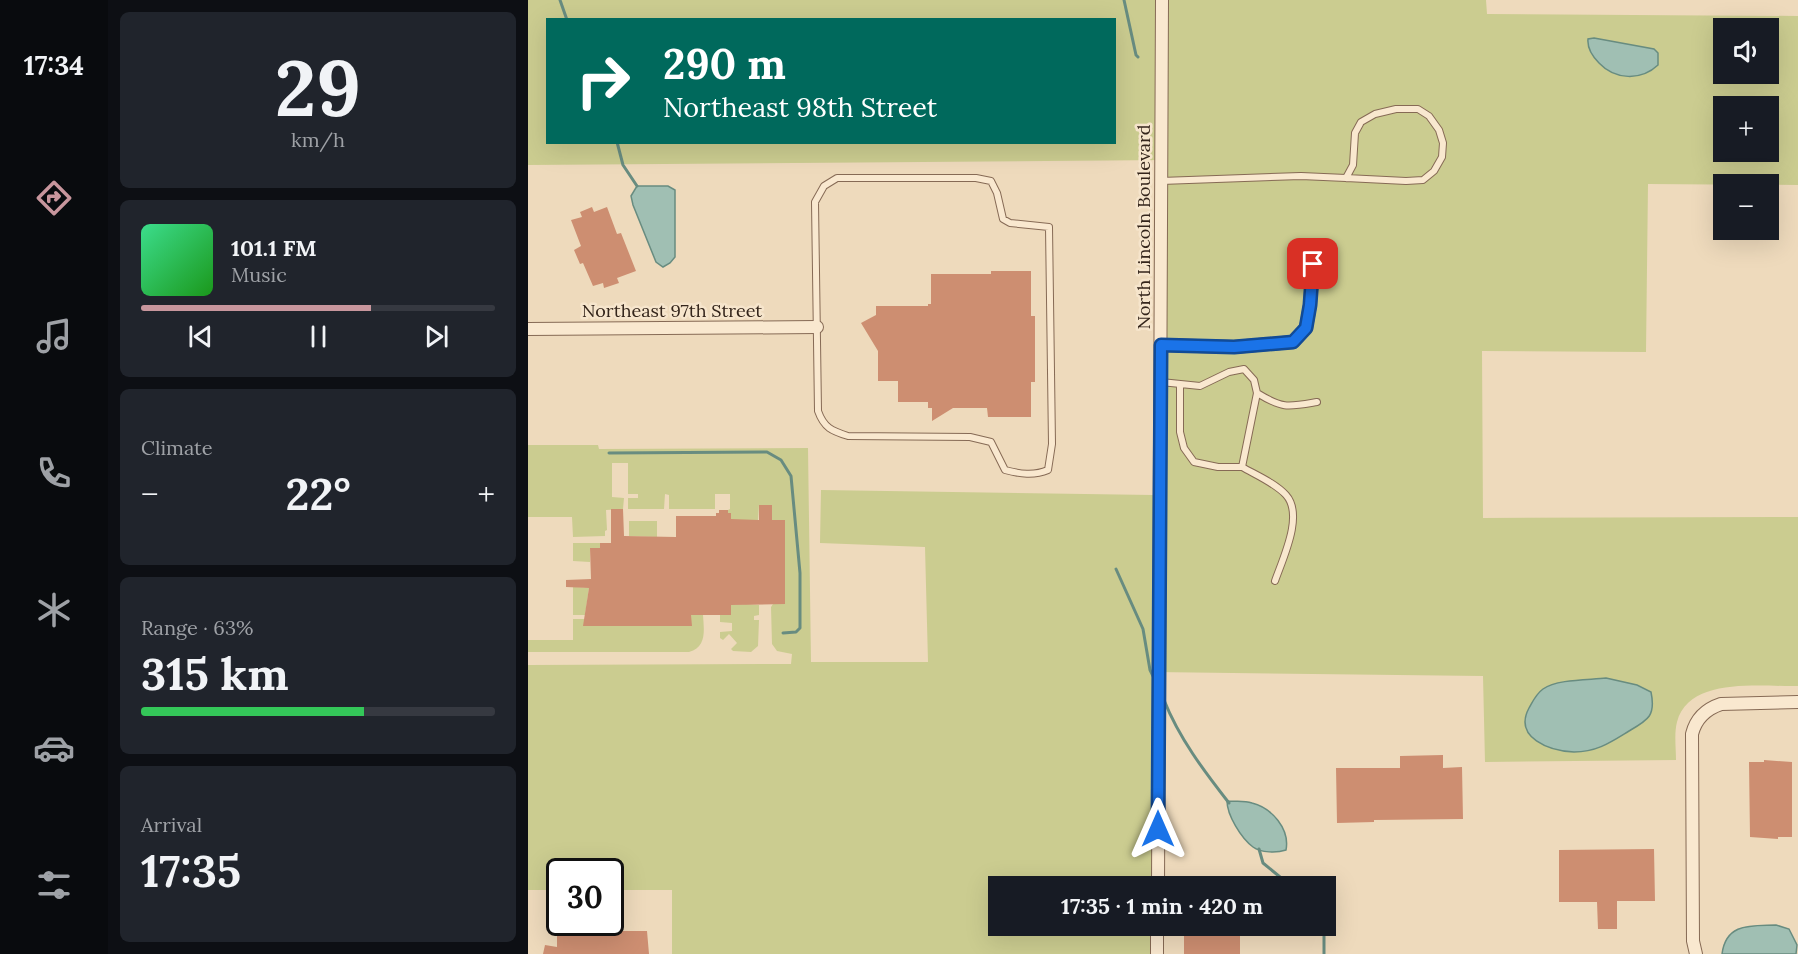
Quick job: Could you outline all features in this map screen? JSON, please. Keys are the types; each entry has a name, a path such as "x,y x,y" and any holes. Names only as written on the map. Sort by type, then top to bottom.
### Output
{"street":[{"name":"North Lincoln Boulevard","path":"1158,876 1162,0"},
{"path":"1161,345 1234,347 1293,342 1306,328 1313,264"},
{"name":"Northeast 97th Street","path":"528,329 817,327"},
{"path":"1696,954 1693,941 1692,734 1695,725 1700,716 1712,707 1721,704 1798,702"},
{"path":"1157,936 1157,954"}],"lane":[{"path":"1161,181 1301,176 1346,178 1423,180 1434,171 1442,157 1443,143 1439,130 1429,116 1418,109 1396,109 1375,114 1360,122 1355,133 1353,165 1346,178"},
{"path":"837,178 976,178 991,181 997,194 1003,219 1010,223 1049,227 1052,444 1048,470 1020,475 1005,470 991,442 970,437 848,436 831,431 822,423 818,411 817,327 815,202 824,186 837,178"},
{"path":"1161,382 1200,386 1229,372 1244,369 1254,380 1257,393 1242,467"},
{"path":"1180,384 1180,432 1184,448 1194,462 1218,467 1242,467 1285,494 1293,506 1294,517 1275,580"},
{"path":"1257,393 1276,405 1287,406 1317,402"}],"green space":[{"path":"528,0 1486,0 1487,14 1798,16 1798,185 1779,185 1779,174 1713,174 1713,184 1648,184 1646,352 1482,351 1483,518 1798,517 1798,686 1728,687 1696,697 1684,707 1677,722 1676,760 1485,762 1483,676 1154,672 1153,876 988,876 988,936 1152,936 1152,954 672,954 672,890 624,890 624,858 546,858 546,890 528,890 528,665 791,664 792,654 777,651 772,644 771,607 773,604 785,603 784,520 772,520 772,505 759,505 758,520 746,520 731,529 731,513 728,513 730,494 715,494 715,509 669,509 669,495 665,494 664,509 628,509 628,498 638,498 638,494 628,494 628,463 612,463 612,497 624,498 623,509 606,510 605,536 573,537 572,517 528,517 528,445 598,445 599,449 808,448 811,662 928,662 925,547 820,543 821,490 1153,495 1164,486 1167,160 528,165"},
{"path":"629,521 657,521 657,537 629,536"},
{"path":"573,543 600,543 600,548 590,548 590,562 573,561"},
{"path":"573,580 575,587 589,588 585,615 573,615"},
{"path":"731,605 759,605 759,615 754,616 754,620 759,620 758,646 751,652 733,651 731,649 737,643 729,634 723,640 720,638 720,632 732,631 732,623 720,622 720,615 731,615"},
{"path":"691,615 703,615 704,632 699,646 689,652 528,652 528,640 573,640 573,619 584,619 584,626 691,626"}],"shaded area":[{"path":"1594,38 1654,49 1658,53 1658,65 1636,76 1613,73 1605,69 1590,52 1588,39"},
{"path":"637,186 668,186 675,190 675,257 663,267 656,262 633,205 631,196"},
{"path":"1606,678 1637,685 1651,692 1652,707 1646,720 1610,742 1582,752 1545,746 1530,735 1525,718 1533,700 1543,689 1556,683"},
{"path":"1227,801 1252,803 1273,815 1285,834 1286,850 1269,852 1253,847 1236,826 1229,813"},
{"path":"1776,925 1789,929 1797,945 1796,954 1722,954 1724,944 1735,931 1749,926"}],"building":[{"path":"592,207 594,212 607,207 617,234 621,233 636,271 617,278 619,283 604,288 603,283 593,286 583,263 580,264 574,250 581,246 571,220 582,217 580,212"},
{"path":"991,271 1031,271 1031,316 1035,316 1035,382 1031,382 1031,417 988,417 987,408 953,408 932,421 932,408 928,408 928,402 898,402 898,381 878,381 878,351 861,323 876,315 876,306 928,306 931,304 931,274 991,274"},
{"path":"759,505 772,505 772,520 785,520 785,604 731,605 731,615 691,615 692,626 583,626 589,588 566,587 566,580 591,579 590,548 600,548 600,543 611,543 611,509 623,509 624,536 676,537 676,516 716,516 719,510 728,510 728,513 731,513 731,519 759,520"},
{"path":"1443,755 1443,768 1462,767 1463,819 1374,820 1374,822 1337,823 1336,768 1400,768 1400,756"},
{"path":"1764,760 1792,762 1792,837 1778,837 1778,839 1750,837 1749,762 1764,762"},
{"path":"1654,849 1655,901 1617,901 1617,929 1598,929 1597,902 1559,902 1559,850"},
{"path":"624,931 647,931 649,954 543,954 545,945 557,947 557,936 624,936"},
{"path":"1184,936 1240,936 1240,954 1184,954"}],"waterway":[{"path":"560,0 566,18"},
{"path":"1124,0 1138,57"},
{"path":"618,144 623,165 637,186"},
{"path":"609,453 767,452 781,460 791,476 800,573 800,628 796,632 783,633"},
{"path":"1116,569 1143,629 1150,670 1154,678"},
{"path":"1164,700 1185,741 1229,803"},
{"path":"1259,849 1263,863 1279,876"},
{"path":"1324,936 1324,954"}],"route":[{"path":"1158,829 1161,345 1234,347 1293,342 1306,328 1313,264"}]}
